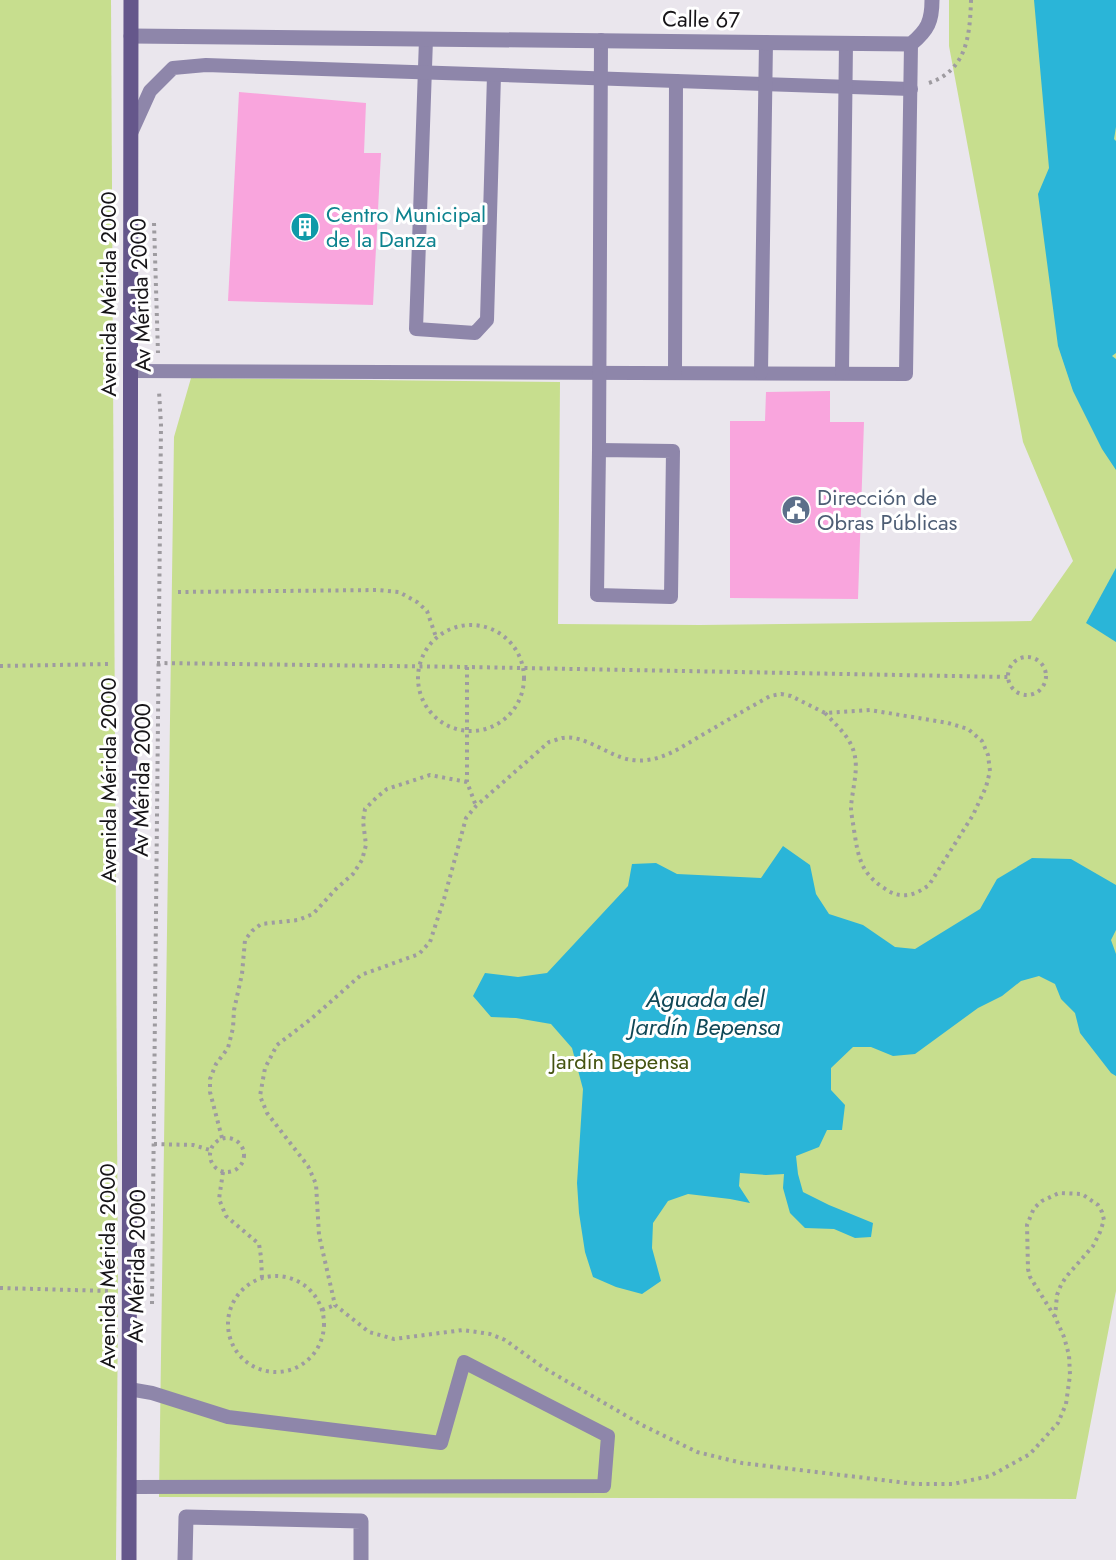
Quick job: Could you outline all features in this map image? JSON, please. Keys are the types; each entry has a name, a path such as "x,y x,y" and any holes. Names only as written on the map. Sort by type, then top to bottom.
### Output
{"main road":[{"name":"Avenida Mérida 2000","path":"129,1560 131,0"}],"street":[{"path":"911,44 920,37 932,17 932,0"},
{"name":"Calle 67","path":"131,36 911,44"},
{"path":"185,1560 186,1517 362,1521 361,1560"}],"lane":[{"path":"426,39 416,329 475,333 488,320 494,75"},
{"path":"599,450 673,451 671,597 597,596 601,40"},
{"path":"761,373 766,42"},
{"path":"842,374 846,43"},
{"path":"130,371 906,374 911,44"},
{"path":"131,134 150,91 173,68 206,65 911,89"},
{"path":"675,373 676,81"},
{"path":"129,1389 152,1393 228,1417 441,1443 464,1362 608,1436 604,1486 129,1487"}],"path":[{"path":"911,89 933,82 947,74 958,62 968,40 971,0"},
{"name":"Av Mérida 2000","path":"152,1310 161,425 154,219"},
{"path":"178,592 379,590 399,592 428,611 436,637"},
{"path":"469,624 487,627 503,635 516,648 525,683 520,700 510,715 495,726 479,731 462,731 445,725 432,715 422,700 418,684 419,666 425,651 436,637 451,628 469,624"},
{"path":"1030,657 1045,668 1047,681 1044,687 1035,694 1022,695 1012,688 1008,677 1016,660 1030,657"},
{"path":"0,666 158,663 1008,677"},
{"path":"467,667 467,782 476,806"},
{"path":"825,713 870,710 948,723 968,729 982,741 988,755 990,771 986,787 973,815 930,885 920,892 900,896 889,892 878,885 861,864 851,810 856,759 850,740 825,713 791,696 781,694 770,696 673,752 652,760 632,760 577,738 563,738 549,742 476,806 466,818 430,942 419,954 361,975 277,1045 265,1068 260,1096 267,1113 308,1166 316,1184 319,1235 335,1305 369,1332 394,1339 463,1330 490,1334 505,1340 544,1368 642,1425 696,1452 742,1463 915,1484 953,1484 990,1476 1030,1454 1058,1423 1066,1404 1070,1375 1069,1355 1065,1338 1055,1317 1033,1283 1028,1269 1027,1226 1034,1208 1042,1201 1059,1193 1082,1194 1098,1205 1104,1220 1093,1246 1061,1285 1055,1317"},
{"path":"222,1138 210,1092 210,1078 216,1064 228,1048 242,974 245,940 261,924 298,920 313,914 353,874 362,860 366,845 363,821 365,809 387,789 430,775 467,782"},
{"path":"222,1138 233,1138 242,1146 243,1163 229,1172 218,1170 211,1161 210,1150 222,1138"},
{"path":"129,1144 193,1145 210,1150"},
{"path":"223,1172 219,1199 226,1216 259,1244 262,1278"},
{"path":"277,1276 292,1279 305,1286 316,1297 322,1310 324,1326 321,1342 312,1356 300,1366 285,1371 268,1371 254,1366 241,1356 232,1343 228,1327 230,1312 236,1297 248,1286 262,1278 277,1276"},
{"path":"0,1288 129,1291"},
{"path":"322,1310 335,1305"}],"green space":[{"path":"0,0 111,0 118,1301 116,1560 0,1560"},
{"name":"Jardín Bepensa","path":"949,0 1116,0 1116,1291 1076,1499 159,1497 174,437 191,378 560,382 558,624 700,625 1031,621 1073,561 1023,442 949,46"}],"water":[{"path":"1034,0 1116,0 1116,127 1114,139 1116,141 1116,353 1112,356 1116,359 1116,470 1102,449 1073,391 1058,346 1038,194 1049,168"},
{"path":"1116,568 1116,642 1086,623"},
{"name":"Aguada del Jardín Bepensa","path":"783,846 810,865 816,894 829,914 863,925 895,947 915,949 980,909 997,879 1032,858 1071,859 1116,885 1116,930 1111,940 1116,954 1116,1076 1111,1073 1080,1033 1075,1013 1061,999 1055,984 1039,976 1021,981 1002,996 978,1008 915,1054 893,1056 871,1047 853,1047 831,1068 831,1090 845,1105 842,1130 827,1130 819,1147 796,1156 803,1192 873,1223 871,1237 855,1238 834,1229 805,1228 790,1213 783,1188 784,1174 740,1173 739,1186 750,1203 688,1194 668,1201 653,1223 652,1248 661,1281 642,1294 616,1287 593,1277 585,1252 577,1183 583,1089 572,1048 551,1024 516,1018 491,1017 473,996 485,973 518,977 547,973 628,886 632,864 656,863 677,874 761,878"}],"building":[{"name":"Centro Municipal de la Danza","path":"239,92 366,103 364,153 381,153 373,305 228,301"},
{"name":"Dirección de Obras Públicas","path":"830,391 830,422 864,422 858,599 730,598 730,421 765,421 766,392"}],"place":[{"name":"Centro Municipal de la Danza","path":"305,227"},
{"name":"Dirección de Obras Públicas","path":"796,510"}]}
